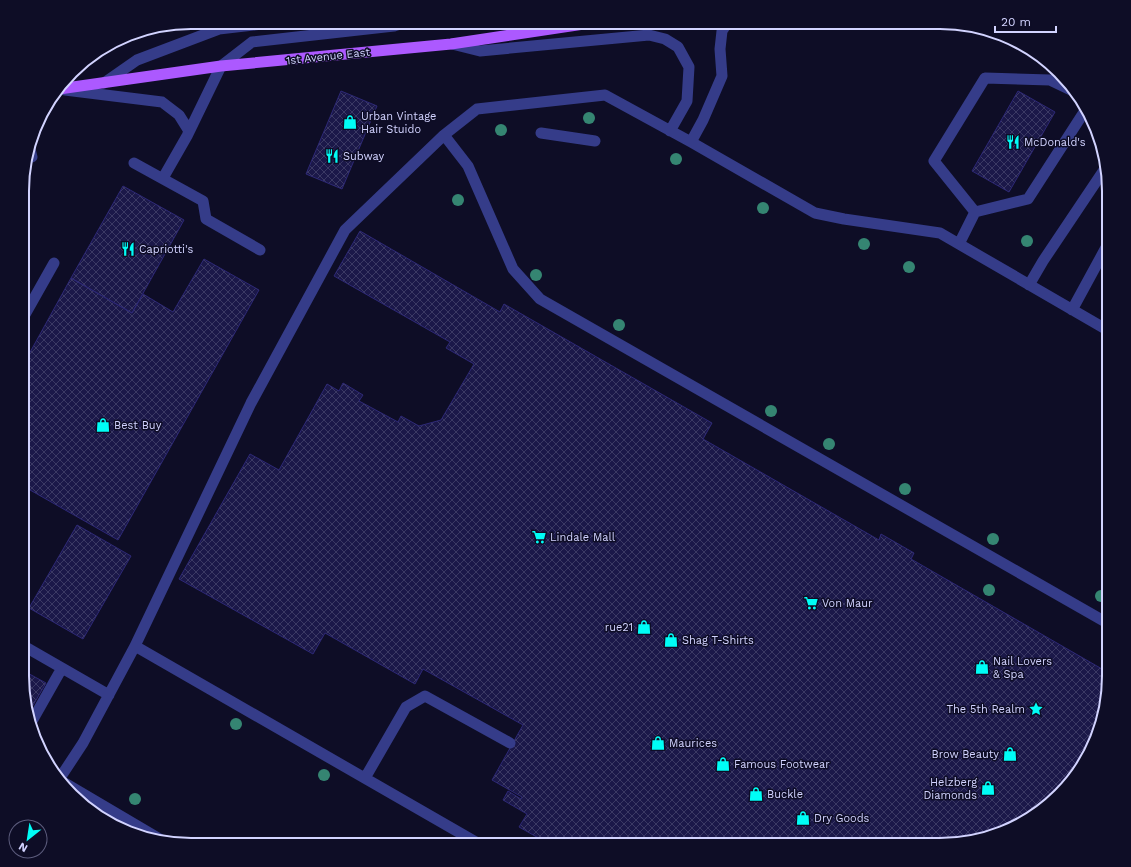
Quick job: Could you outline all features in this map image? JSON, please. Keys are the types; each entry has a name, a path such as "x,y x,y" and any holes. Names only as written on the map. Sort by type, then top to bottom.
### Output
{"main road":[{"name":"1st Avenue East","path":"65,88 221,66 451,44 551,29"}],"lane":[{"path":"104,83 137,60 219,29"},
{"path":"163,178 189,131 221,66 252,42 367,29"},
{"path":"690,142 703,120 722,76 720,49 723,29"},
{"path":"451,44 480,51 649,35 665,39 678,47 690,67 686,101 670,131"},
{"path":"975,212 934,161 985,78 1050,80 1065,87"},
{"path":"64,90 162,102 179,115 189,131"},
{"path":"62,775 83,743 135,646 251,403 345,230 444,135 477,109 605,96 815,213 844,219 940,233 1102,327"},
{"path":"959,244 975,212 1028,199 1082,114"},
{"path":"541,133 595,141"},
{"path":"444,135 468,166 513,269 540,299 1102,620"},
{"path":"134,163 202,201 206,219 260,250"},
{"path":"1029,285 1101,174"},
{"path":"1072,310 1102,255"},
{"path":"29,307 54,263"},
{"path":"135,646 469,838"},
{"path":"29,649 109,695"},
{"path":"35,716 62,668"},
{"path":"365,778 406,707 425,696 510,743"},
{"path":"75,790 130,826"}],"building":[{"path":"341,91 377,106 342,189 306,174"},
{"name":"McDonald's","path":"1018,91 1055,112 1009,192 972,171"},
{"name":"Capriotti's","path":"123,186 184,220 132,313 71,278"},
{"name":"Lindale Mall","path":"360,231 500,312 504,304 712,423 703,439 879,540 881,534 914,553 911,559 1102,669 1101,697 1090,738 1069,775 1055,791 1039,805 1012,821 1002,826 972,835 951,838 539,838 519,827 527,814 503,800 508,791 521,799 522,797 492,780 523,725 423,669 415,684 325,633 313,654 179,579 250,454 279,470 327,384 339,391 343,383 363,395 359,401 398,422 401,416 419,426 441,420 474,364 446,348 450,342 334,276"},
{"name":"Best Buy","path":"204,259 259,290 118,540 29,489 29,354 71,278 132,313 143,294 173,312"},
{"path":"77,525 131,556 83,639 29,608"},
{"path":"29,674 46,683 32,707"}],"place":[{"name":"Urban Vintage Hair Stuido","path":"350,122"},
{"name":"McDonald's","path":"1013,142"},
{"name":"Subway","path":"332,156"},
{"name":"Capriotti's","path":"128,249"},
{"name":"Best Buy","path":"103,425"},
{"name":"Lindale Mall","path":"539,537"},
{"name":"Von Maur","path":"811,603"},
{"name":"rue21","path":"644,627"},
{"name":"Shag T-Shirts","path":"671,640"},
{"name":"Nail Lovers & Spa","path":"982,667"},
{"name":"The 5th Realm","path":"1036,709"},
{"name":"Maurices","path":"658,743"},
{"name":"Brow Beauty","path":"1010,754"},
{"name":"Famous Footwear","path":"723,764"},
{"name":"Helzberg Diamonds","path":"988,788"},
{"name":"Buckle","path":"756,794"},
{"name":"Dry Goods","path":"803,818"}]}
